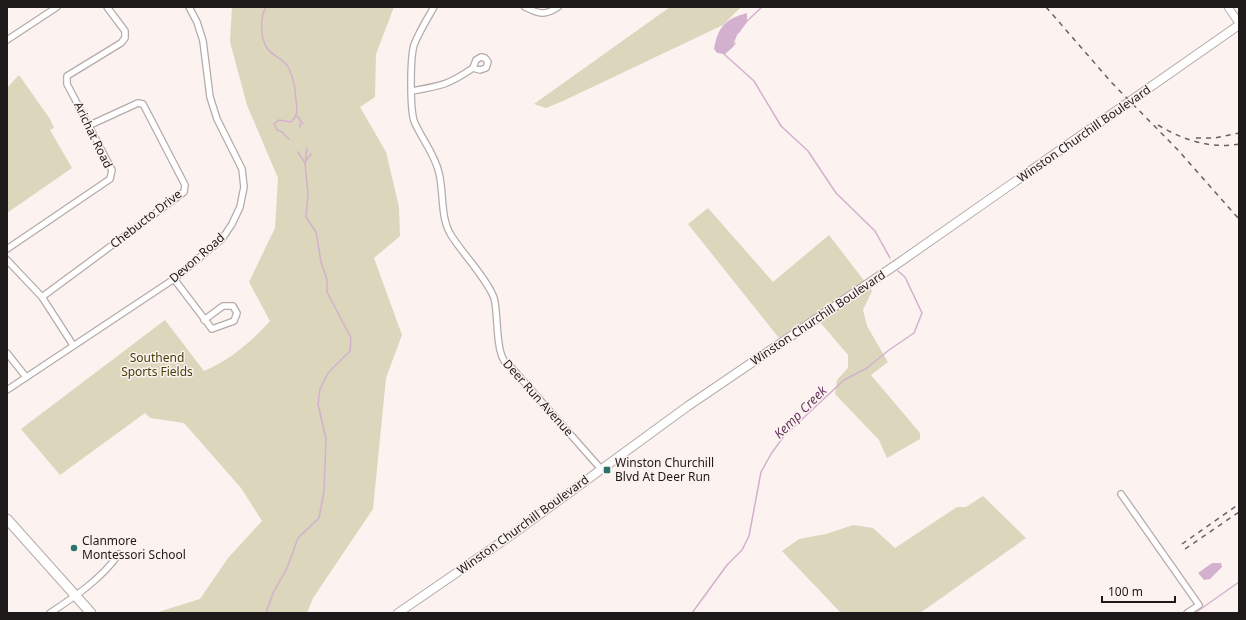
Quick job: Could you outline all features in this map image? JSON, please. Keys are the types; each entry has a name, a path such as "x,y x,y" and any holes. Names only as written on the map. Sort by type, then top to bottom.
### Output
{"main road":[{"name":"Winston Churchill Boulevard","path":"398,613 688,406 900,262 1239,24"},
{"path":"7,519 91,613"}],"street":[{"path":"7,40 57,7"},
{"name":"Arichat Road","path":"7,249 110,179 112,170 90,125 67,84 67,76 121,43 125,38 126,31 107,7"},
{"name":"Devon Road","path":"7,390 174,279 222,239 232,224 240,207 244,187 242,169 217,119 210,97 203,41 197,22 189,7"},
{"name":"Deer Run Avenue","path":"434,7 418,35 413,50 412,113 439,172 445,221 450,234 493,296 496,309 500,357 505,364 510,366 601,469"},
{"path":"525,7 539,14 545,14 558,7"},
{"path":"1228,7 1239,24"},
{"path":"412,90 443,86 452,82 473,68"},
{"name":"Chebucto Drive","path":"42,297 184,192 185,185 143,104 138,103 90,125"},
{"path":"7,260 42,297 73,345"},
{"path":"174,279 204,320 212,329 234,321 237,313 233,306 223,306 204,320"},
{"path":"7,353 26,377"},
{"path":"1122,494 1199,605 1187,613"},
{"path":"50,613 75,596 105,571 119,554"}],"green space":[{"name":"Southend Sports Fields","path":"232,7 394,7 376,54 375,97 360,107 386,152 399,207 400,236 374,258 402,335 386,378 373,509 313,598 307,613 155,613 200,599 228,558 262,521 241,488 184,423 150,418 145,413 60,475 21,429 165,320 204,371 223,362 240,350 270,321 249,282 275,228 278,178 247,105 230,42"},
{"path":"670,7 741,7 723,25 563,101 546,108 534,104"},
{"path":"19,75 50,119 54,128 50,130 72,168 7,213 7,88"},
{"path":"708,208 773,282 829,235 872,291 863,310 867,326 888,362 871,375 920,433 920,439 887,458 879,440 835,394 837,380 848,368 848,355 814,315 779,338 688,224"},
{"path":"983,496 1026,538 920,613 841,613 782,551 799,539 826,534 853,525 873,528 895,548 957,507 966,507"}],"shaded area":[{"path":"747,13 747,21 738,33 732,47 724,54 717,53 714,49 720,30 728,21 739,15"},
{"path":"1212,563 1221,563 1222,567 1210,579 1204,580 1198,573"}],"waterway":[{"path":"266,7 262,22 263,39 269,51 286,64 292,75 295,87 297,109 295,117 291,122 279,120 274,124 277,130 282,132 289,139"},
{"name":"Kemp Creek","path":"738,33 747,21 762,7"},
{"name":"Kemp Creek","path":"735,43 724,54 754,81 781,126 808,151 836,193 875,231 890,258"},
{"path":"297,116 303,124"},
{"path":"305,163 307,148"},
{"path":"266,613 273,593 287,568 298,538 319,518 324,491 326,439 318,404 320,389 328,373 350,351 351,338 327,292 327,280 321,262 316,232 306,217 308,194 305,163 298,152"},
{"path":"305,162 311,154"},
{"name":"Kemp Creek","path":"692,613 727,565 742,550 749,536 761,472 771,454 784,436 844,380 867,368 889,350 914,333 922,313 905,277 898,271"},
{"path":"1195,613 1239,582"}],"railway":[{"path":"1046,7 1112,83 1177,149 1239,219"},
{"path":"1158,125 1177,135 1197,142 1218,145 1239,144"},
{"path":"1196,138 1215,138 1239,133"},
{"path":"1182,544 1239,504"},
{"path":"1185,549 1239,512"}],"place":[{"name":"Winston Churchill Blvd At Deer Run","path":"607,470"},
{"name":"Clanmore Montessori School","path":"74,548"}]}
